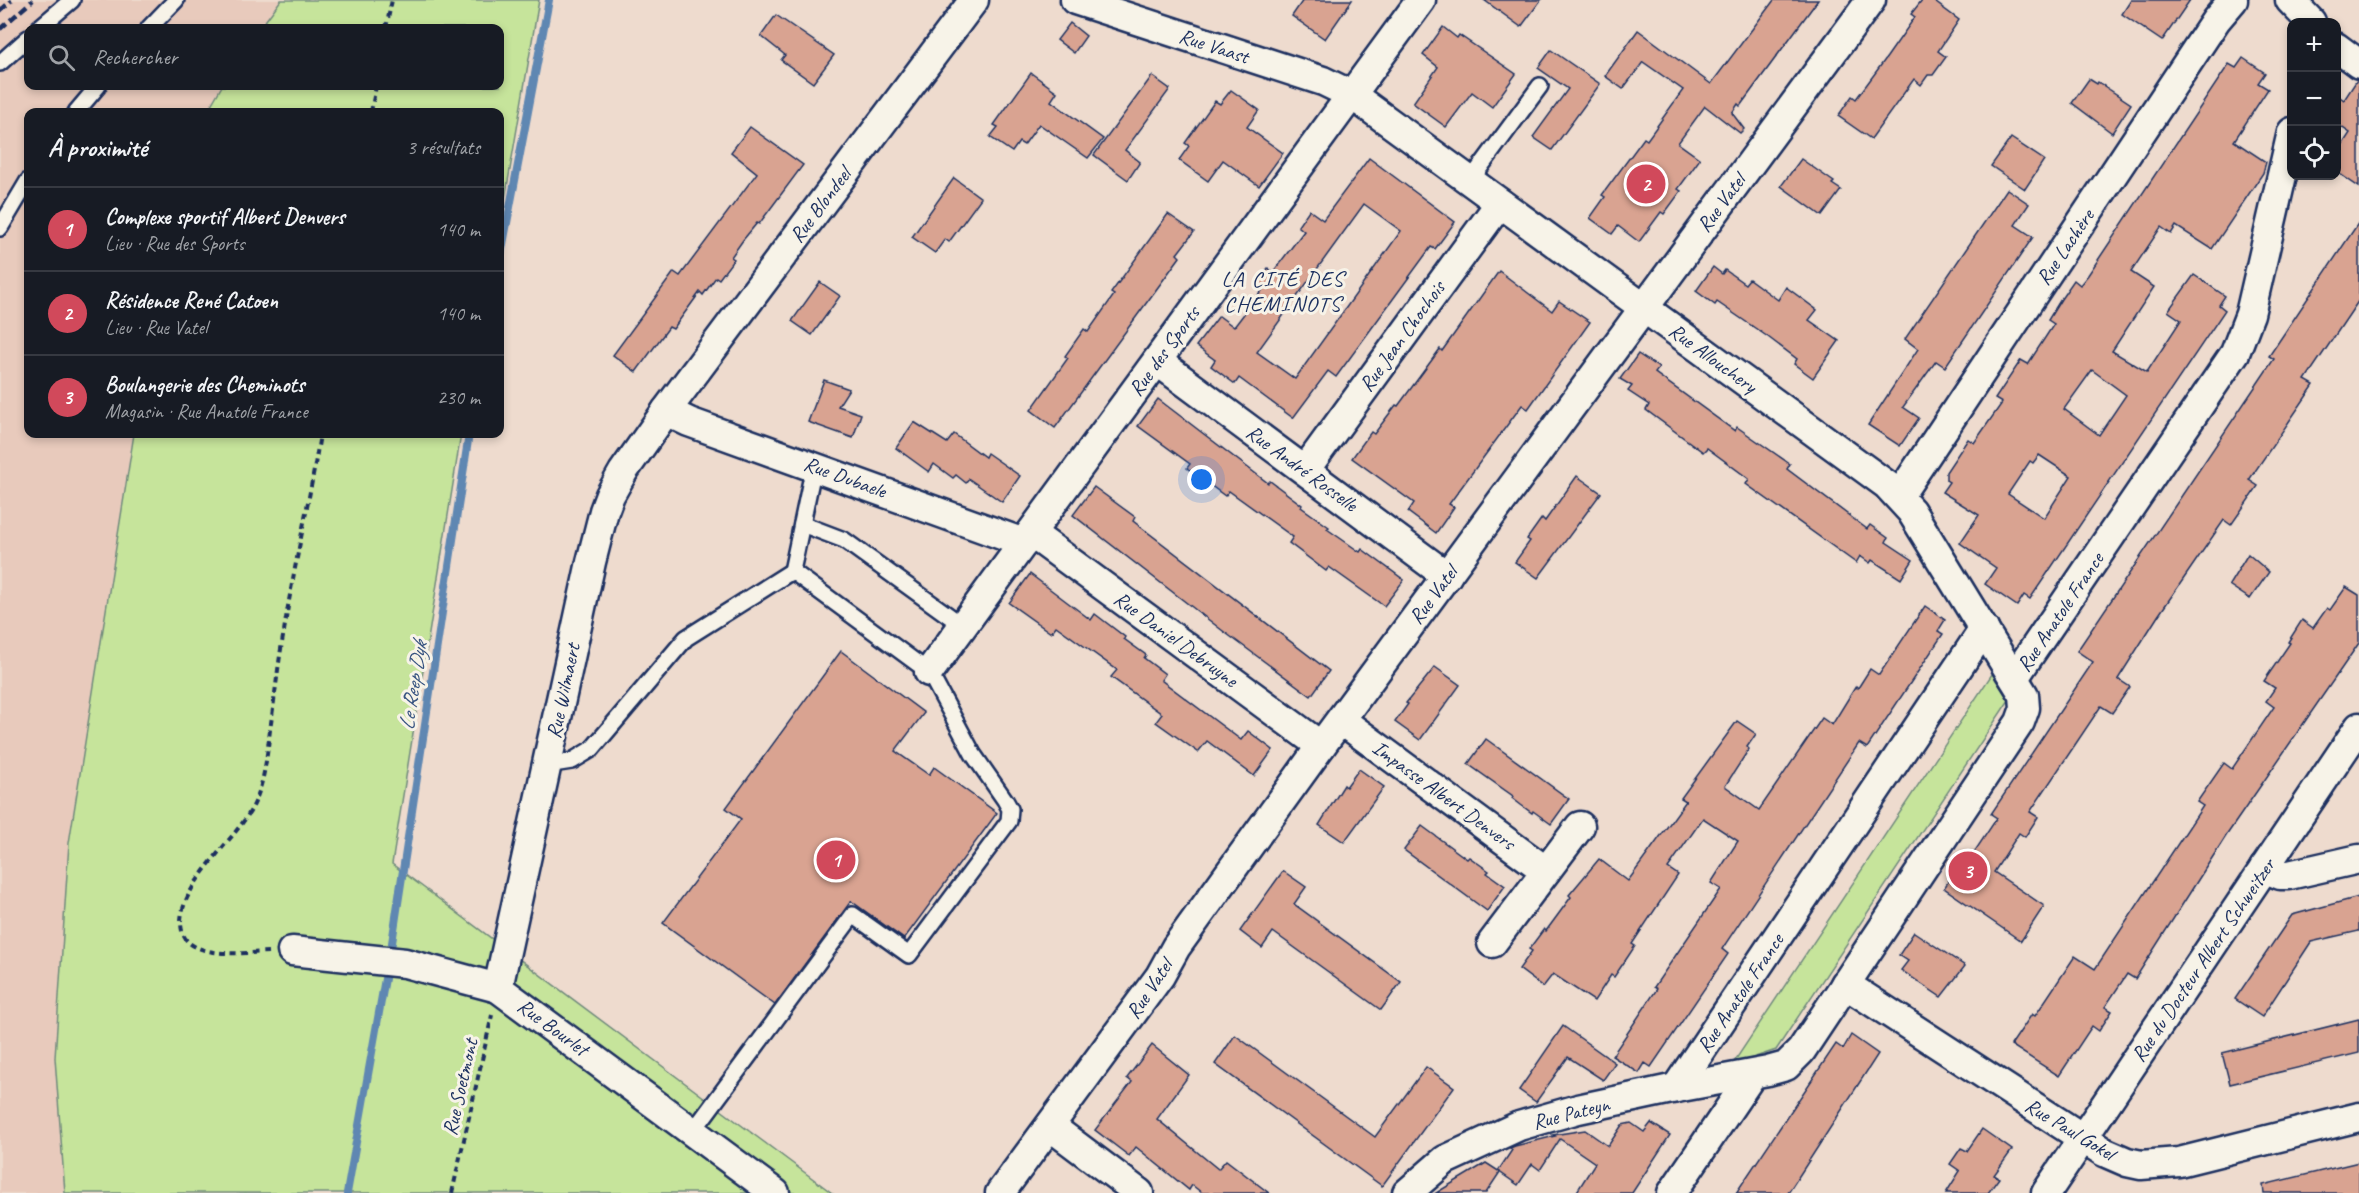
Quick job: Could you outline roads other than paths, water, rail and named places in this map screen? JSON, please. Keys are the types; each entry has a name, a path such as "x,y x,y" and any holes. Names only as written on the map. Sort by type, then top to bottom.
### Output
{"street":[{"name":"Rue Blondeel","path":"666,411 974,0"},
{"name":"Rue Vaast","path":"1075,0 1323,81 1352,95"},
{"name":"Rue des Sports","path":"929,672 1421,0"},
{"name":"Rue Vatel","path":"1000,1193 1160,976 1176,947 1321,746 1871,0"},
{"name":"Rue Lachère","path":"1899,496 2216,20 2233,0"},
{"path":"2290,0 2307,18"},
{"path":"2341,50 2359,64"},
{"name":"Rue Allouchery","path":"1352,95 1887,485 1911,511 2014,678"},
{"name":"Rue Anatole France","path":"1752,1075 1786,1066 1796,1058 2020,722 2025,708 2024,695 2014,678 2235,353 2250,314 2287,154"},
{"name":"Rue Jean Chochois","path":"1305,470 1500,203"},
{"name":"Rue André Rosselle","path":"1157,361 1447,576"},
{"name":"Rue Dubaele","path":"666,411 689,422 814,466 1028,538"},
{"name":"Rue Wilmaert","path":"498,988 604,511 616,483 666,411"},
{"name":"Rue Daniel Debruyne","path":"1028,538 1321,746"},
{"name":"Rue Anatole France","path":"1676,1088 1984,630"},
{"name":"Impasse Albert Denvers","path":"1341,720 1546,871"},
{"name":"Rue du Docteur Albert Schweitzer","path":"2046,1193 2359,727"},
{"path":"1492,943 1580,826"},
{"path":"2264,868 2280,875 2289,875 2359,859"},
{"name":"Rue Bourlet","path":"292,951 405,963 498,988 694,1130 776,1193"},
{"name":"Rue Paul Gokel","path":"1845,984 2083,1140 2127,1162 2141,1165 2167,1164 2359,1117"},
{"path":"1672,1193 1752,1075"},
{"name":"Rue Pateyn","path":"1407,1193 1445,1160 1497,1134 1556,1114 1676,1088 1752,1075"},
{"path":"1050,1126 1140,1193"}],"lane":[{"path":"44,24 72,0"},
{"path":"153,24 176,0"},
{"path":"0,63 24,42"},
{"path":"1470,181 1540,86"},
{"path":"79,108 95,90"},
{"path":"0,228 24,189"},
{"path":"547,765 572,761 592,749 686,638 792,571 814,466"},
{"path":"802,524 844,540 963,626"},
{"path":"694,1130 853,915 909,955 1009,821 1010,809 974,754 929,672 792,571"}],"waterway":[{"name":"Le Reep Dyk","path":"504,239 549,0"},
{"name":"Le Reep Dyk","path":"392,943 468,438"},
{"name":"Le Reep Dyk","path":"347,1193 386,973"}],"railway":[{"path":"0,11 12,0"},
{"path":"0,29 33,0"}],"place":[{"name":"Résidence René Catoen","path":"1646,184"},
{"name":"Complexe sportif Albert Denvers","path":"836,860"},
{"name":"Boulangerie des Cheminots","path":"1968,871"}],"district":[{"name":"LA CITÉ DES CHEMINOTS","path":"1283,292"}]}
